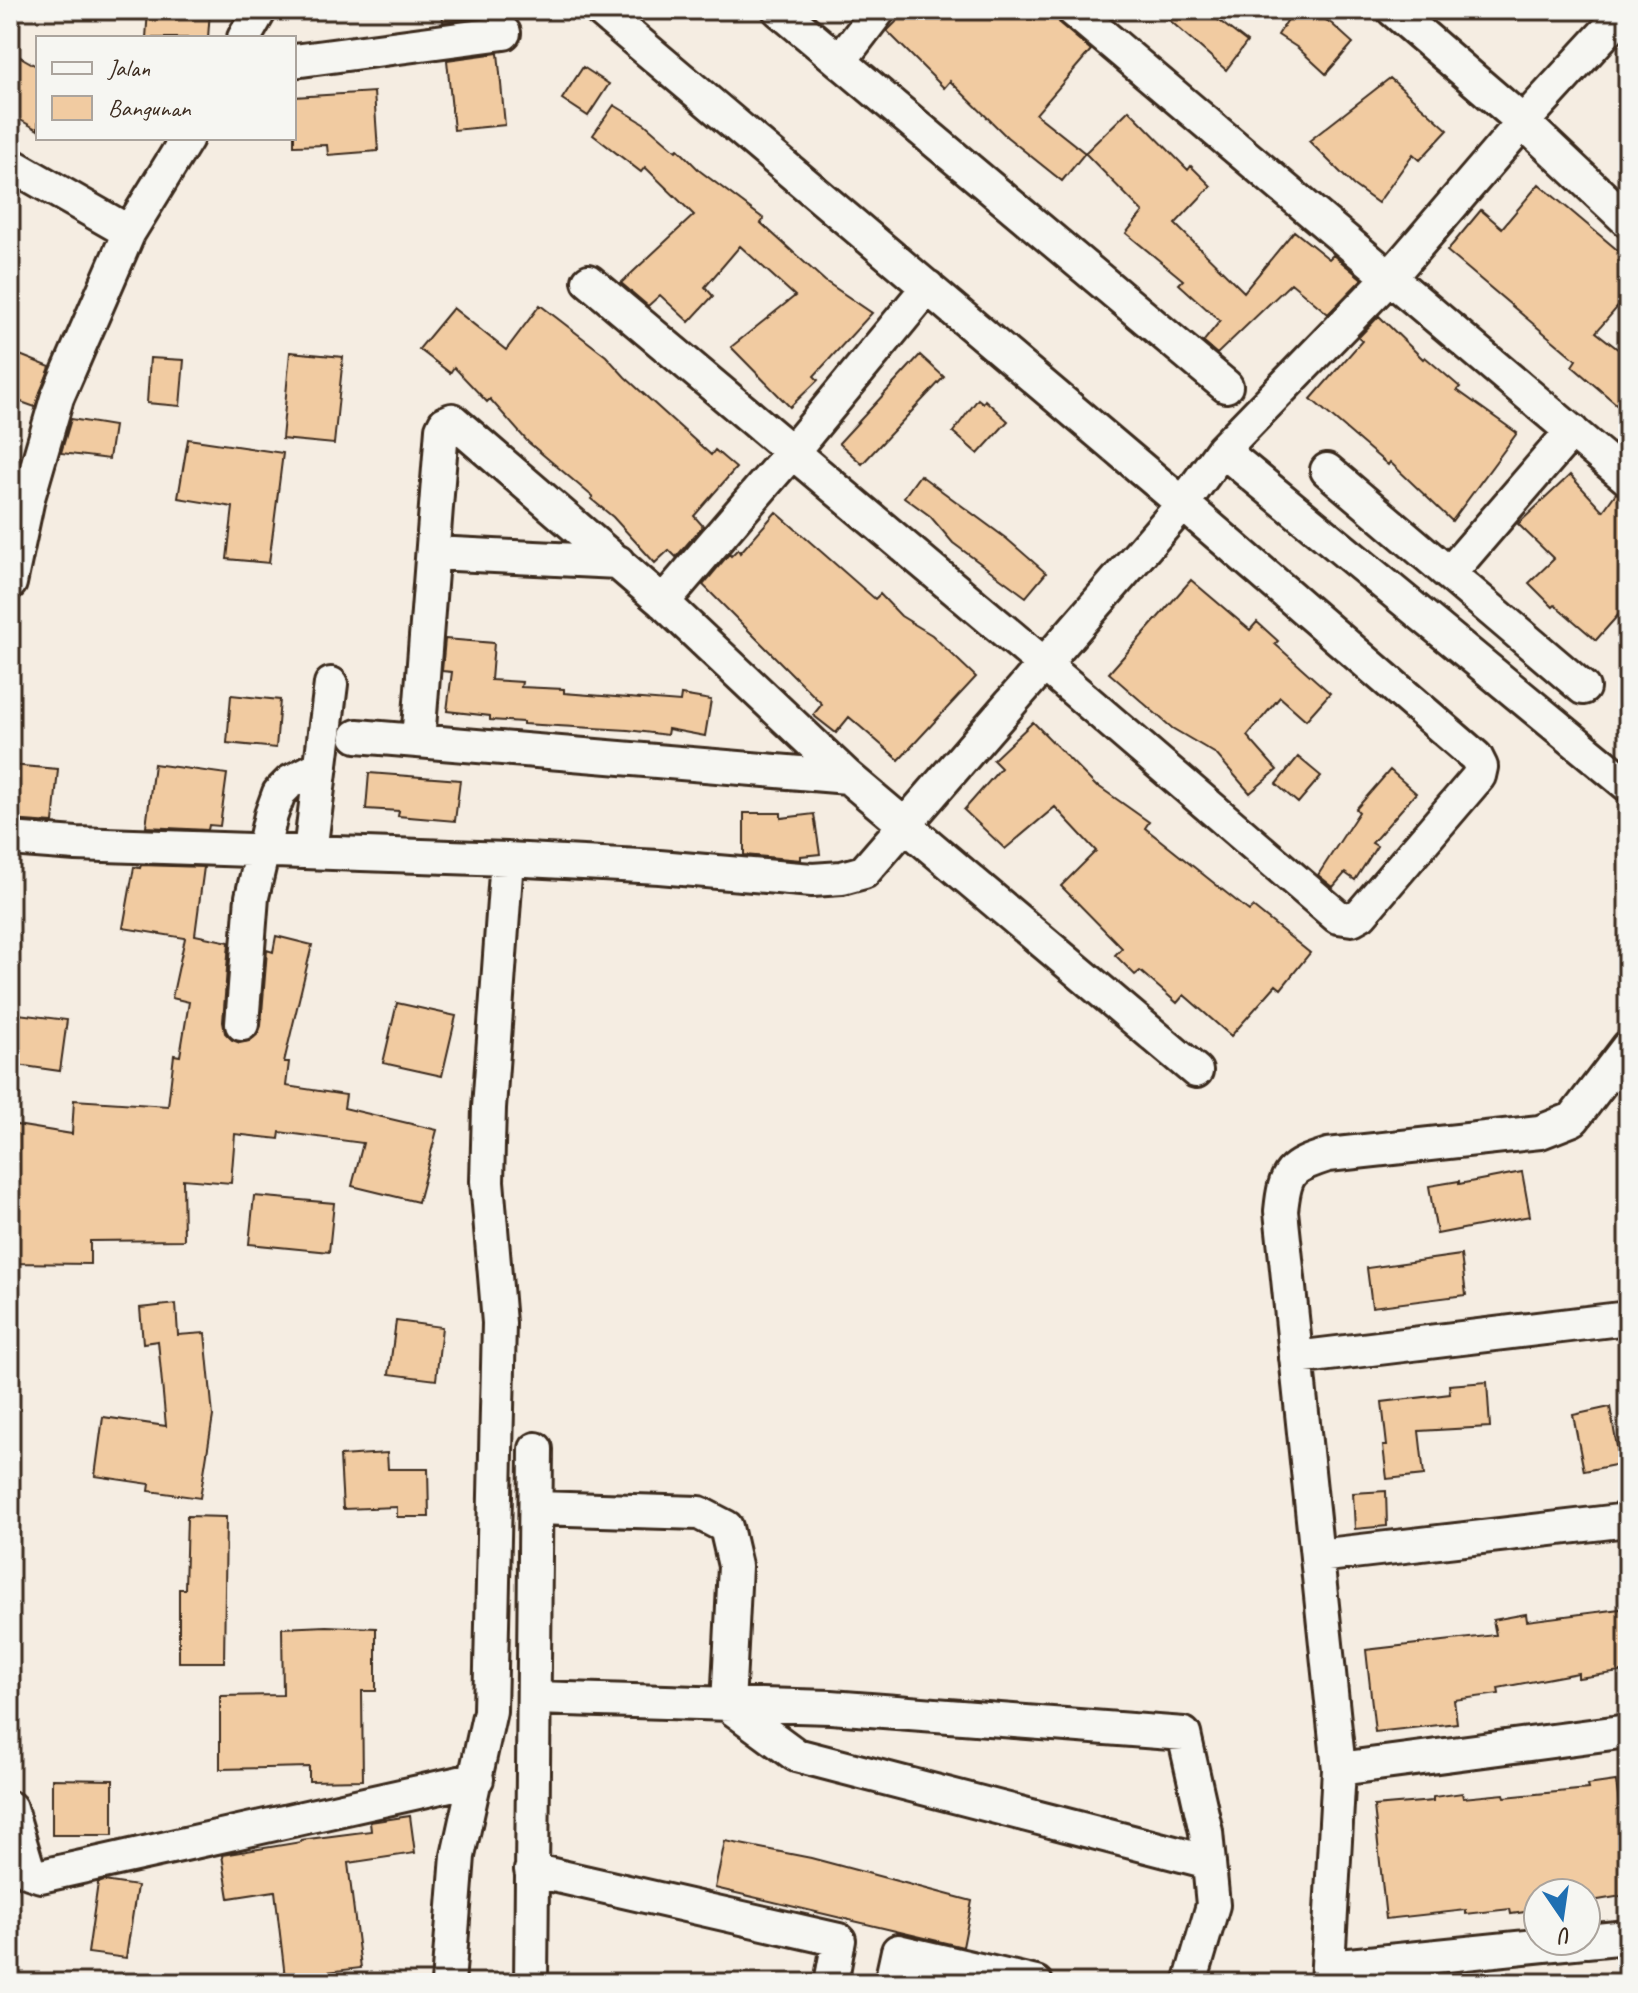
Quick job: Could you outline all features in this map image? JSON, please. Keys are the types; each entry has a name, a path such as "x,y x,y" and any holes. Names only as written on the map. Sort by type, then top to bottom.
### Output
{"street":[{"path":"245,36 260,10"},
{"path":"589,281 1045,665 1338,917 1352,919 1361,914 1479,776 1481,767 1476,757 600,10"},
{"path":"779,10 1226,386"},
{"path":"840,61 879,10"},
{"path":"1073,10 1628,479"},
{"path":"1393,10 1523,122 1628,221"},
{"path":"10,839 507,859 659,867 812,880 842,878 864,872 1183,504 1222,450 1391,276 1523,122 1626,10"},
{"path":"296,61 504,33"},
{"path":"10,583 28,498 57,398 129,232 186,140"},
{"path":"10,164 129,232"},
{"path":"663,602 928,287"},
{"path":"418,741 442,429 445,423 452,420 663,602 848,777 1196,1071"},
{"path":"1449,574 1572,431"},
{"path":"1222,450 1628,785"},
{"path":"1327,470 1583,688"},
{"path":"434,553 618,562"},
{"path":"310,852 331,684"},
{"path":"357,736 848,777"},
{"path":"242,1024 252,897 279,793 290,782 321,766"},
{"path":"448,1983 458,1856 490,1711 499,1323 487,1181 489,1108 507,859"},
{"path":"1522,1949 1328,1975 1339,1769 1281,1211 1284,1184 1293,1170 1328,1155 1540,1132 1556,1126 1573,1119 1628,1047"},
{"path":"1296,1358 1628,1318"},
{"path":"531,1983 536,1449"},
{"path":"536,1508 699,1513 726,1527 735,1566 728,1705"},
{"path":"1318,1556 1628,1520"},
{"path":"534,1698 831,1707 1184,1734 1206,1832 1213,1905 1190,1983"},
{"path":"728,1705 796,1755 1209,1862"},
{"path":"1339,1769 1628,1731"},
{"path":"10,1808 29,1872 41,1876 477,1779"},
{"path":"531,1870 839,1940 831,1983"},
{"path":"1602,1939 1628,1937"},
{"path":"891,1983 898,1951 1036,1983"}],"building":[{"path":"148,10 210,10 208,36 146,36"},
{"path":"442,10 494,10 494,15 443,22"},
{"path":"908,10 1054,10 1060,24 1091,50 1036,114 1085,153 1062,181 1007,137 950,81 944,88 887,31"},
{"path":"1158,10 1205,10 1247,42 1226,70"},
{"path":"1294,10 1310,10 1353,43 1326,74 1298,48 1278,35"},
{"path":"10,51 36,66 36,129 10,114"},
{"path":"498,53 505,125 454,130 447,60"},
{"path":"583,67 609,84 588,116 562,99"},
{"path":"1390,78 1448,130 1420,160 1413,154 1378,203 1353,185 1309,141"},
{"path":"374,92 378,151 328,155 327,145 294,146 296,97"},
{"path":"614,105 645,124 676,151 678,149 700,171 764,219 761,223 825,281 872,313 814,376 818,380 790,407 731,347 795,296 740,246 705,287 713,296 689,322 660,295 648,306 621,283 694,215 645,167 641,172 593,135"},
{"path":"1129,110 1188,170 1191,166 1211,186 1175,224 1244,292 1294,231 1329,259 1333,255 1362,279 1328,314 1291,283 1217,354 1203,342 1220,321 1179,284 1183,280 1126,233 1143,212 1085,153"},
{"path":"1539,184 1628,259 1628,295 1596,332 1628,357 1628,414 1572,366 1576,360 1447,251 1481,210 1502,228"},
{"path":"540,305 606,356 711,455 715,450 736,468 694,516 703,526 676,557 669,550 655,563 613,517 591,499 593,497 528,442 490,399 487,402 454,367 450,373 419,349 453,308 506,350"},
{"path":"1379,316 1423,359 1425,357 1460,387 1457,390 1517,433 1452,521 1390,462 1388,465 1311,399 1362,341 1358,338"},
{"path":"10,351 50,367 35,407 10,398"},
{"path":"290,352 343,357 334,444 282,439"},
{"path":"920,355 944,377 862,464 839,443"},
{"path":"150,358 184,360 180,406 147,403"},
{"path":"978,399 983,403 985,400 1008,421 978,454 953,432"},
{"path":"71,419 114,426 109,459 61,453"},
{"path":"188,439 283,453 269,563 227,559 233,507 178,498"},
{"path":"920,475 1007,539 1046,573 1026,597 953,543 930,516 904,497"},
{"path":"1570,475 1603,511 1616,493 1628,498 1628,604 1596,640 1555,605 1553,607 1529,583 1554,559 1518,524"},
{"path":"776,512 875,599 880,594 901,616 932,635 976,677 899,760 849,717 836,733 813,715 822,704 703,585 729,554 731,556 738,549 740,553"},
{"path":"1191,580 1250,630 1257,622 1278,641 1275,644 1330,693 1306,720 1280,697 1247,736 1277,770 1250,793 1216,754 1172,728 1109,673"},
{"path":"445,639 494,643 491,680 522,682 521,687 680,702 681,695 711,700 705,736 668,729 667,735 523,724 447,711 452,672 442,671"},
{"path":"231,695 280,700 276,748 227,743"},
{"path":"1033,722 1097,787 1149,822 1145,828 1249,911 1253,907 1310,953 1281,989 1276,985 1231,1036 1184,995 1177,1003 1140,971 1135,975 1115,955 1122,948 1061,886 1096,851 1055,807 1005,849 964,810 1001,768 993,760"},
{"path":"1298,757 1321,776 1298,803 1276,784"},
{"path":"154,764 227,774 220,826 209,825 208,830 146,827"},
{"path":"10,765 58,769 53,823 10,820"},
{"path":"1390,770 1416,793 1372,843 1377,846 1355,880 1345,873 1333,887 1318,875 1359,812 1356,809"},
{"path":"369,773 460,780 455,821 398,816 399,811 366,809"},
{"path":"744,813 781,813 781,818 814,814 820,854 801,856 801,860 744,855"},
{"path":"141,865 204,867 195,935 229,942 223,1022 225,1033 232,1040 240,1043 249,1041 258,1034 267,950 273,952 276,936 312,945 284,1062 289,1062 286,1086 346,1095 344,1108 437,1130 418,1202 352,1186 363,1143 280,1132 279,1139 235,1134 231,1183 183,1179 184,1240 90,1241 90,1264 10,1263 10,1124 72,1134 74,1100 168,1106 174,1055 180,1056 189,1002 172,998 185,938 123,928 134,867 140,868"},
{"path":"397,1003 456,1016 442,1076 383,1063"},
{"path":"10,1013 67,1020 60,1071 10,1064"},
{"path":"1522,1172 1530,1216 1437,1234 1429,1186 1459,1181 1459,1184"},
{"path":"254,1196 334,1203 329,1252 249,1244"},
{"path":"1461,1255 1466,1295 1372,1307 1367,1268"},
{"path":"176,1304 178,1335 205,1333 213,1416 200,1498 149,1491 150,1484 95,1476 103,1417 166,1426 158,1341 143,1343 140,1308"},
{"path":"396,1321 442,1327 436,1380 389,1374"},
{"path":"1487,1382 1490,1427 1419,1431 1424,1475 1387,1479 1382,1402 1450,1394 1449,1385"},
{"path":"1610,1407 1620,1464 1584,1471 1573,1415"},
{"path":"387,1453 388,1469 428,1469 429,1517 397,1517 397,1507 343,1509 340,1456"},
{"path":"1386,1491 1387,1526 1355,1529 1353,1493"},
{"path":"187,1516 226,1517 224,1662 179,1662 179,1589 185,1589"},
{"path":"1628,1608 1628,1671 1578,1678 1578,1673 1498,1688 1499,1694 1454,1700 1457,1723 1375,1732 1366,1650 1496,1635 1493,1620 1526,1614 1527,1621"},
{"path":"282,1628 376,1628 376,1691 362,1691 363,1780 309,1781 309,1767 220,1769 220,1696 283,1695"},
{"path":"52,1779 113,1780 113,1835 52,1835"},
{"path":"1616,1781 1628,1858 1628,1895 1602,1899 1602,1877 1522,1877 1522,1912 1511,1914 1510,1909 1466,1914 1466,1910 1386,1919 1374,1806 1433,1801 1433,1797 1462,1793 1463,1798 1504,1794 1505,1797 1588,1789 1587,1785"},
{"path":"410,1816 415,1853 348,1863 361,1968 285,1977 275,1891 229,1898 222,1855 371,1831 370,1822"},
{"path":"725,1841 811,1858 972,1901 963,1947 715,1888"},
{"path":"104,1881 137,1886 126,1958 88,1953 98,1883"}]}
